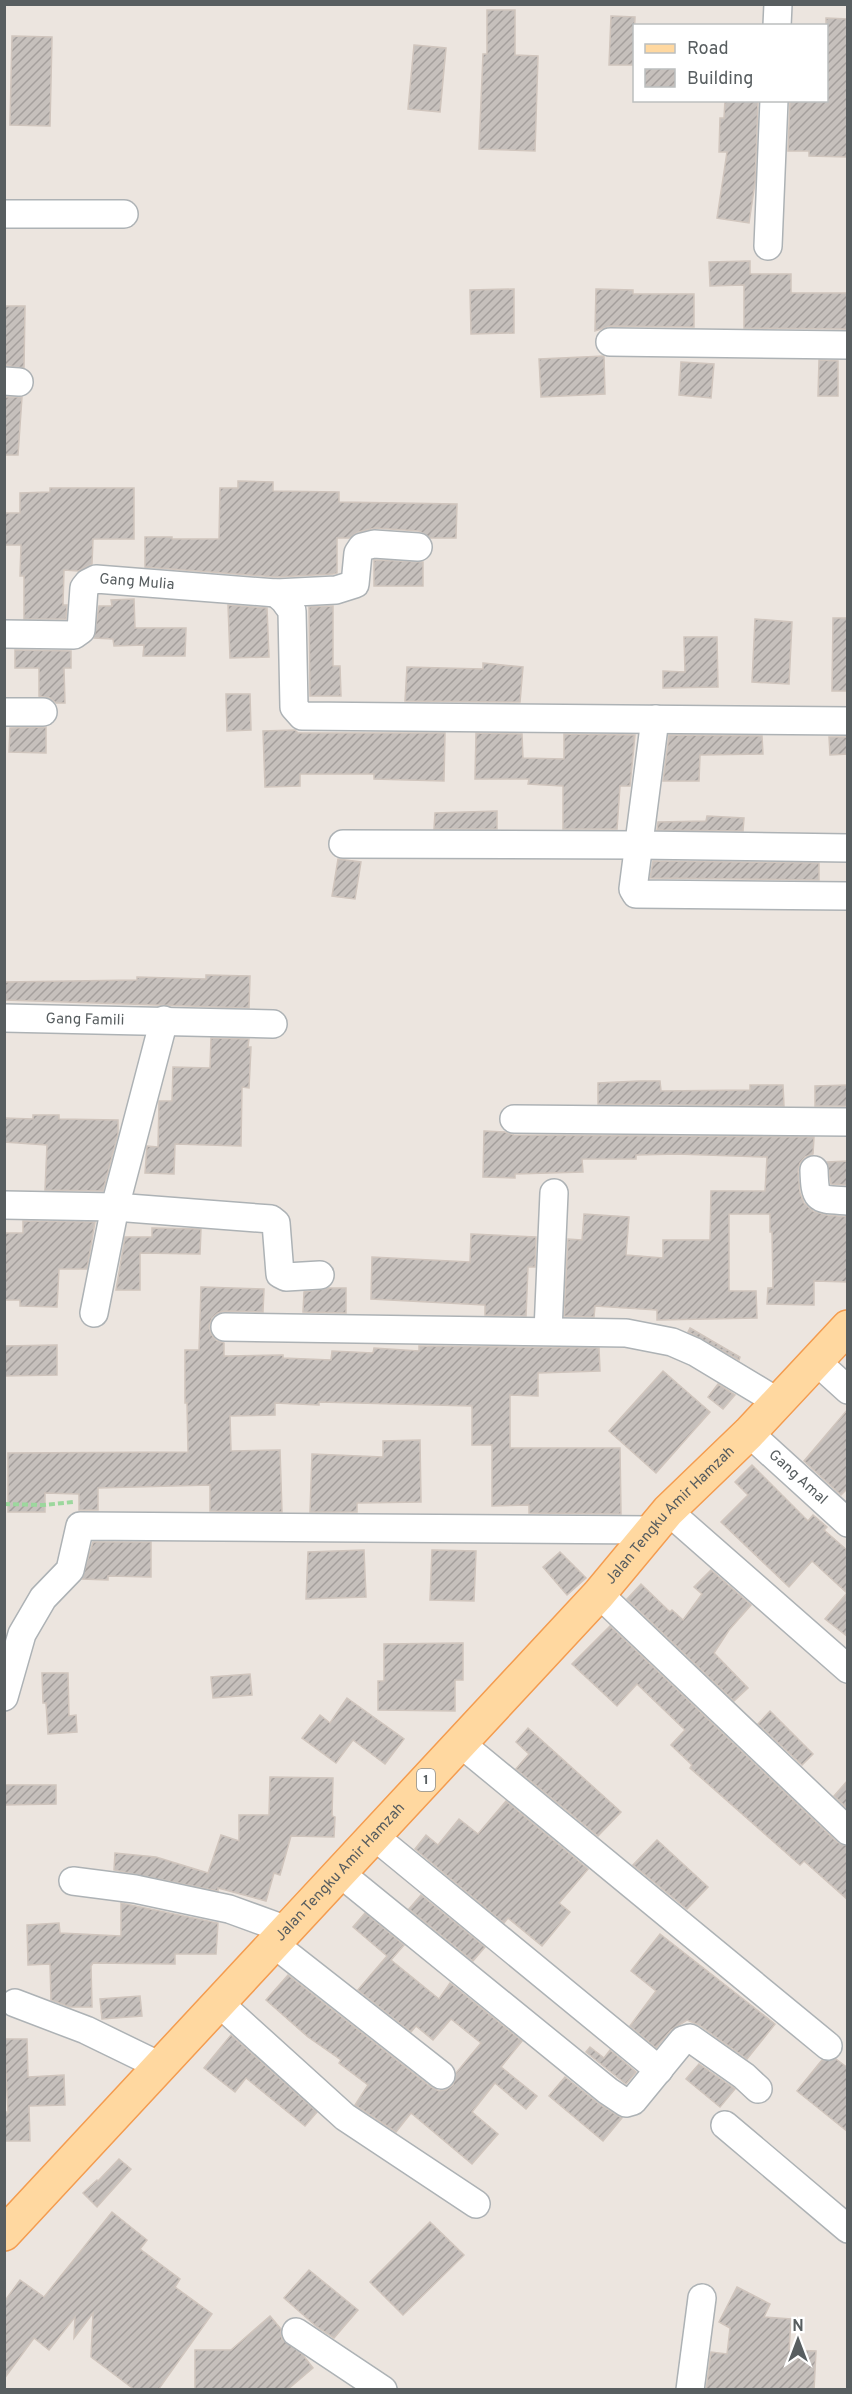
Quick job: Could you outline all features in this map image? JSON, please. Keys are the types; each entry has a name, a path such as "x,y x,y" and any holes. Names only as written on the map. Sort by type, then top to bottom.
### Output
{"main road":[{"name":"Jalan Tengku Amir Hamzah","path":"11,2217 219,2004 599,1594 660,1520 749,1433 848,1327"}],"street":[{"path":"777,24 778,4"},
{"path":"768,246 774,102"},
{"path":"4,214 124,213"},
{"path":"610,342 848,345"},
{"path":"276,593 336,590 355,584 358,553 362,547 374,544 418,547"},
{"name":"Gang Mulia","path":"4,634 74,634 81,630 84,588 96,579 276,593"},
{"path":"276,593 285,600 292,611 294,707 302,716 848,721"},
{"path":"4,712 43,712"},
{"path":"655,719 633,889 638,895 848,896"},
{"path":"343,844 848,848"},
{"name":"Gang Famili","path":"4,1018 273,1024"},
{"path":"94,1313 115,1206 164,1020"},
{"path":"514,1119 848,1122"},
{"path":"814,1170 815,1192 818,1197 825,1200 848,1201"},
{"path":"548,1331 554,1193"},
{"path":"4,1204 115,1206 271,1219 276,1223 280,1274 286,1277 320,1275"},
{"path":"225,1327 626,1333 672,1342 695,1352 778,1402"},
{"path":"816,1361 848,1390"},
{"name":"Gang Amal","path":"749,1433 848,1523"},
{"path":"4,1696 22,1634 43,1598 70,1570 80,1526 660,1520 848,1669"},
{"path":"599,1594 848,1831"},
{"path":"460,1743 828,2046"},
{"path":"374,1836 659,2070"},
{"path":"340,1874 626,2103 633,2101 684,2040 690,2038 744,2076 758,2089"},
{"path":"73,1881 135,1889 229,1909 281,1937 441,2075"},
{"path":"15,2004 86,2030 160,2066"},
{"path":"219,2004 345,2117 476,2204"},
{"path":"725,2125 848,2229"},
{"path":"690,2390 702,2298"},
{"path":"296,2332 383,2390"}],"path":[{"path":"4,1504 44,1505 74,1502 75,1517 80,1526"}],"building":[{"path":"487,10 515,10 515,55 538,56 535,151 479,149 483,54 487,54"},
{"path":"611,16 635,17 633,65 609,65"},
{"path":"826,18 848,19 848,157 809,156 809,151 788,151 790,102 828,102 828,24 826,24"},
{"path":"12,36 52,37 50,126 10,125"},
{"path":"414,45 446,48 440,112 408,109"},
{"path":"725,102 758,102 755,183 749,223 717,218 727,152 719,152 720,118 724,118"},
{"path":"750,261 750,274 791,274 791,293 848,293 848,329 744,328 744,285 710,286 709,262"},
{"path":"514,289 514,333 471,334 470,290"},
{"path":"596,289 633,290 633,294 694,294 694,327 610,326 595,331"},
{"path":"4,306 25,306 24,368 4,365"},
{"path":"604,356 605,394 541,397 539,359"},
{"path":"819,360 838,361 838,396 818,396"},
{"path":"681,362 714,364 711,398 679,395"},
{"path":"4,397 22,397 18,455 4,455"},
{"path":"238,481 273,482 273,491 339,492 339,502 457,504 456,538 430,538 419,531 375,528 358,532 349,538 337,538 337,573 333,574 276,577 145,567 145,537 219,539 220,488 238,488"},
{"path":"50,488 134,488 134,539 93,539 92,564 78,571 64,570 63,605 67,605 66,619 24,619 24,576 20,576 21,545 4,545 4,513 20,513 20,493 50,492"},
{"path":"374,560 423,562 423,586 374,586"},
{"path":"134,599 135,628 186,628 185,656 143,656 144,645 114,646 113,639 94,638 99,606 112,606 111,600"},
{"path":"228,605 267,608 269,657 230,658"},
{"path":"333,606 333,666 340,666 341,696 310,696 309,607"},
{"path":"833,618 848,618 848,691 832,691"},
{"path":"755,619 792,622 789,684 752,682"},
{"path":"684,637 717,637 718,687 663,688 663,671 685,672"},
{"path":"15,650 71,651 71,668 64,668 65,703 56,703 50,698 39,696 39,668 15,668"},
{"path":"483,663 523,667 520,702 405,701 407,667 483,669"},
{"path":"226,694 250,694 251,730 227,731"},
{"path":"46,727 46,753 9,752 10,728"},
{"path":"295,730 298,733 445,733 444,781 374,779 374,774 300,774 300,786 265,787 263,731"},
{"path":"476,733 522,734 523,758 564,759 564,734 635,735 630,786 620,786 617,829 563,829 563,786 528,784 529,779 475,779"},
{"path":"669,735 762,736 763,754 700,755 699,781 663,781"},
{"path":"829,737 848,737 848,754 830,755"},
{"path":"497,811 497,829 434,829 435,813"},
{"path":"707,816 744,818 743,831 657,830 658,822 706,821"},
{"path":"338,859 361,862 355,899 332,896"},
{"path":"653,861 819,863 819,880 650,878"},
{"path":"206,975 250,976 249,1008 4,1000 4,982 137,980 137,977 206,979"},
{"path":"211,1038 249,1039 248,1047 251,1047 249,1088 242,1087 241,1146 175,1144 174,1174 145,1173 147,1146 158,1147 159,1101 172,1101 173,1067 210,1068"},
{"path":"660,1081 661,1091 750,1090 750,1085 783,1085 784,1106 598,1104 598,1083"},
{"path":"848,1085 848,1106 815,1106 815,1086"},
{"path":"33,1115 59,1115 59,1119 118,1120 118,1134 103,1191 45,1190 47,1145 4,1142 4,1118 33,1119"},
{"path":"484,1131 514,1135 814,1137 813,1154 805,1157 798,1171 800,1193 804,1203 813,1211 848,1217 848,1282 814,1281 814,1305 767,1304 768,1288 773,1288 770,1214 729,1214 729,1291 756,1291 757,1318 657,1320 657,1310 595,1306 594,1317 564,1316 568,1239 582,1240 584,1214 629,1217 626,1255 663,1258 663,1240 710,1240 711,1191 765,1191 767,1157 636,1155 636,1159 582,1159 583,1172 515,1174 515,1178 483,1177"},
{"path":"848,1161 848,1185 831,1184 827,1162"},
{"path":"23,1221 95,1222 87,1269 59,1269 57,1307 20,1306 20,1300 4,1300 4,1233 23,1233"},
{"path":"152,1228 201,1229 200,1254 140,1253 140,1290 116,1290 125,1237 152,1237"},
{"path":"471,1234 536,1237 535,1267 528,1267 526,1316 485,1315 485,1305 371,1299 372,1257 470,1262"},
{"path":"201,1287 264,1289 263,1312 225,1311 212,1318 209,1326 211,1334 216,1340 224,1343 224,1356 283,1355 283,1358 331,1360 332,1351 373,1353 374,1348 419,1351 419,1346 599,1348 600,1371 538,1373 538,1396 510,1395 510,1448 620,1448 621,1514 529,1513 529,1505 492,1506 492,1445 472,1445 472,1406 319,1402 319,1405 275,1403 275,1415 230,1416 231,1451 280,1450 282,1512 210,1511 210,1485 98,1488 98,1510 79,1510 79,1494 45,1493 45,1512 8,1512 8,1453 188,1452 185,1350 199,1350"},
{"path":"346,1288 346,1313 303,1312 304,1292"},
{"path":"690,1328 740,1357 739,1360 688,1332"},
{"path":"57,1345 57,1375 4,1376 4,1346"},
{"path":"663,1371 710,1412 656,1473 609,1431"},
{"path":"718,1384 735,1395 723,1409 708,1397"},
{"path":"848,1409 848,1488 841,1495 804,1461"},
{"path":"420,1440 421,1502 357,1503 357,1512 310,1512 312,1454 383,1457 383,1441"},
{"path":"752,1465 808,1521 813,1515 827,1527 824,1530 848,1551 848,1637 825,1619 847,1593 812,1561 789,1587 721,1522 748,1495 735,1482"},
{"path":"93,1542 151,1542 151,1577 108,1576 108,1580 82,1579"},
{"path":"364,1550 366,1597 306,1599 308,1552"},
{"path":"432,1550 476,1551 474,1601 430,1600"},
{"path":"560,1552 586,1578 567,1595 543,1567"},
{"path":"711,1570 751,1605 729,1630 714,1653 748,1688 734,1701 627,1599 641,1584 670,1612 672,1610 683,1620 702,1594 694,1587"},
{"path":"610,1626 837,1842 848,1846 848,1900 804,1861 800,1865 690,1768 692,1765 671,1745 685,1730 637,1684 617,1706 572,1664"},
{"path":"463,1643 463,1680 455,1680 455,1711 378,1710 378,1681 384,1681 384,1644"},
{"path":"42,1673 68,1673 69,1716 76,1715 77,1732 48,1734 46,1703 43,1703"},
{"path":"250,1674 252,1695 213,1698 211,1677"},
{"path":"347,1698 404,1739 385,1764 353,1740 336,1763 302,1738 320,1715 330,1723"},
{"path":"770,1711 813,1754 802,1765 758,1724"},
{"path":"528,1728 621,1812 598,1836 516,1769 529,1754 516,1742"},
{"path":"270,1777 333,1778 332,1816 335,1817 334,1837 291,1836 280,1875 274,1873 266,1901 218,1888 218,1891 114,1870 115,1853 156,1857 208,1873 221,1835 239,1841 239,1815 269,1815"},
{"path":"848,1780 848,1809 834,1796"},
{"path":"4,1785 56,1785 56,1804 4,1805"},
{"path":"506,1801 588,1869 559,1903 570,1912 542,1946 508,1918 504,1923 415,1849 426,1835 438,1845 459,1819 478,1834"},
{"path":"657,1840 708,1887 687,1909 633,1865"},
{"path":"421,1895 485,1947 473,1961 409,1909"},
{"path":"121,1903 218,1923 216,1954 175,1954 175,1964 93,1963 91,1966 92,2007 70,2007 51,2000 50,1964 28,1965 27,1925 59,1923 60,1933 121,1936"},
{"path":"365,1913 404,1945 391,1960 439,1999 450,1983 522,2041 501,2067 537,2096 526,2109 495,2083 472,2112 498,2134 472,2164 411,2113 396,2132 355,2105 368,2085 339,2063 341,2060 308,2037 266,2000 288,1975 431,2087 439,2091 446,2090 453,2085 456,2073 481,2043 451,2019 433,2040 416,2026 411,2032 358,1990 387,1956 353,1927"},
{"path":"660,1934 775,2024 747,2059 699,2025 687,2020 671,2030 656,2048 630,2026 656,1991 631,1971"},
{"path":"140,1996 142,2016 102,2019 100,1999"},
{"path":"231,2035 317,2112 305,2126 246,2078 235,2092 204,2068"},
{"path":"4,2039 27,2039 28,2077 64,2075 65,2105 29,2106 30,2141 4,2141 4,2112 8,2112"},
{"path":"590,2047 604,2058 610,2050 636,2072 626,2084 586,2052"},
{"path":"836,2059 848,2068 848,2132 797,2091 822,2060"},
{"path":"699,2064 735,2089 720,2107 686,2079"},
{"path":"565,2077 599,2104 622,2118 603,2141 549,2096"},
{"path":"119,2159 131,2169 97,2207 83,2193"},
{"path":"112,2212 147,2240 140,2249 180,2279 175,2287 212,2314 158,2390 135,2390 91,2357 93,2313 74,2338 75,2317 49,2350 34,2338 4,2379 4,2302 20,2280 44,2297"},
{"path":"430,2222 464,2255 403,2315 370,2282"},
{"path":"309,2270 358,2310 334,2338 317,2327 284,2298"},
{"path":"737,2287 770,2304 764,2317 791,2319 789,2350 816,2351 814,2390 706,2390 711,2352 727,2354 730,2328 719,2322"},
{"path":"270,2316 281,2329 282,2339 303,2355 313,2368 287,2390 195,2390 195,2350 231,2350"}]}
